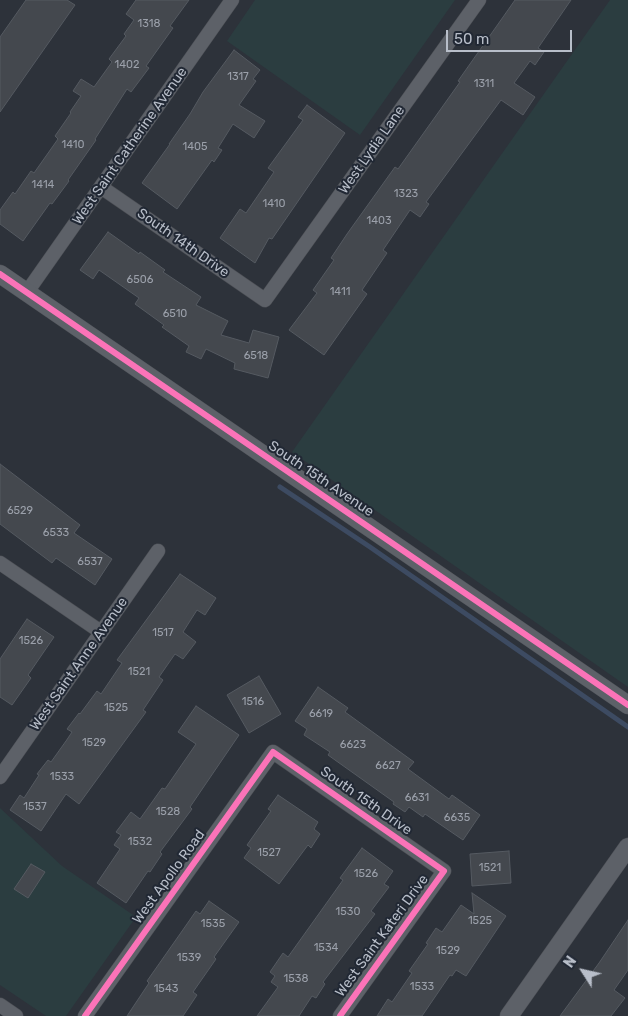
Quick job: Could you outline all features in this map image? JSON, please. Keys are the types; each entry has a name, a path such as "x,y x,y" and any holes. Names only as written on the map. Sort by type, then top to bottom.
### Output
{"street":[{"name":"West Saint Catherine Avenue","path":"26,292 232,0"},
{"name":"West Lydia Lane","path":"265,300 478,0"},
{"name":"South 14th Drive","path":"101,186 265,300"},
{"name":"South 15th Avenue","path":"0,274 628,705"},
{"name":"West Saint Anne Avenue","path":"0,777 158,551"},
{"path":"0,563 101,632"},
{"name":"South 15th Drive","path":"273,752 444,871"},
{"name":"West Apollo Road","path":"85,1016 273,752"},
{"path":"509,1016 628,847"},
{"name":"West Saint Kateri Drive","path":"340,1016 444,871"},
{"path":"0,1005 16,1016"}],"shaded area":[{"path":"255,0 455,0 360,135 227,41"},
{"path":"610,0 628,0 628,687 292,452"},
{"path":"0,808 62,866 136,917 66,1016 46,1016 0,985"}],"building":[{"path":"26,0 67,0 75,5 0,112 0,37"},
{"path":"136,0 189,0 170,26 173,28 146,66 149,68 131,92 127,89 69,181 52,204 50,203 23,241 0,224 0,210 13,192 15,194 31,171 34,173 58,139 55,136 81,96 73,91 81,79 94,87 112,62 109,59 126,36 124,34 134,20 126,14"},
{"path":"515,0 571,0 538,48 544,52 535,65 530,61 514,83 535,97 523,115 501,100 426,202 429,204 420,217 410,210 383,250 387,253 362,290 367,294 324,355 289,330 317,293 313,290 334,260 331,258 347,234 395,167 398,169"},
{"path":"234,50 260,70 253,79 256,81 239,105 265,121 254,138 233,124 218,148 222,150 214,162 212,160 177,209 142,183 170,144 203,92"},
{"path":"307,105 345,133 272,239 269,238 255,263 220,238 240,209 246,213 274,172 268,168 303,120 298,117"},
{"path":"108,232 139,254 140,252 165,270 163,272 201,297 196,305 228,321 221,335 249,343 253,330 279,337 268,378 234,369 235,363 206,349 201,359 186,352 189,346 162,327 164,325 135,304 139,298 99,270 93,279 80,270"},
{"path":"0,464 80,525 74,533 112,559 95,585 56,558 52,563 0,524"},
{"path":"180,574 216,598 205,615 197,610 183,632 196,642 183,659 175,654 159,677 163,680 143,710 146,712 79,804 66,794 41,831 10,810 20,795 24,798 39,775 37,774 48,760 51,762 66,741 72,732 67,729 79,713 97,691 101,694 122,663 117,660"},
{"path":"27,619 54,637 28,675 31,678 12,705 0,697 0,659"},
{"path":"259,676 281,714 249,733 227,695"},
{"path":"318,687 348,708 345,712 414,762 408,769 449,799 452,795 480,815 463,840 425,814 423,817 409,807 405,812 328,755 330,752 304,735 307,729 295,721"},
{"path":"196,706 239,735 190,807 192,809 160,852 162,854 150,872 148,871 126,903 97,883 120,849 114,845 121,835 116,832 131,812 140,819 162,788 165,789 196,744 178,732"},
{"path":"278,795 318,822 314,829 320,834 311,848 308,845 279,884 244,858 251,848 247,845 271,811 268,809"},
{"path":"362,848 393,871 384,884 389,887 371,911 375,914 323,982 325,984 316,998 312,996 299,1016 257,1016 278,987 271,982 275,976 270,972 283,953 288,957 343,880 340,878"},
{"path":"509,851 511,883 472,886 470,854"},
{"path":"31,864 45,872 28,898 14,889"},
{"path":"472,893 506,916 466,976 456,970 452,976 450,975 422,1016 377,1016 388,999 392,1002 412,973 409,971 428,944 426,943 436,928 442,932 461,905 474,914"},
{"path":"209,901 239,922 214,957 216,959 193,992 197,995 183,1016 127,1016 149,983 147,981 196,911 200,914"},
{"path":"628,920 628,970 614,990 625,998 611,1016 560,1016 599,963"}],"waterway":[{"path":"280,487 370,547 628,727"}],"cycle path":[{"path":"0,274 628,705"},
{"path":"85,1016 273,752 444,871 340,1016"}]}
